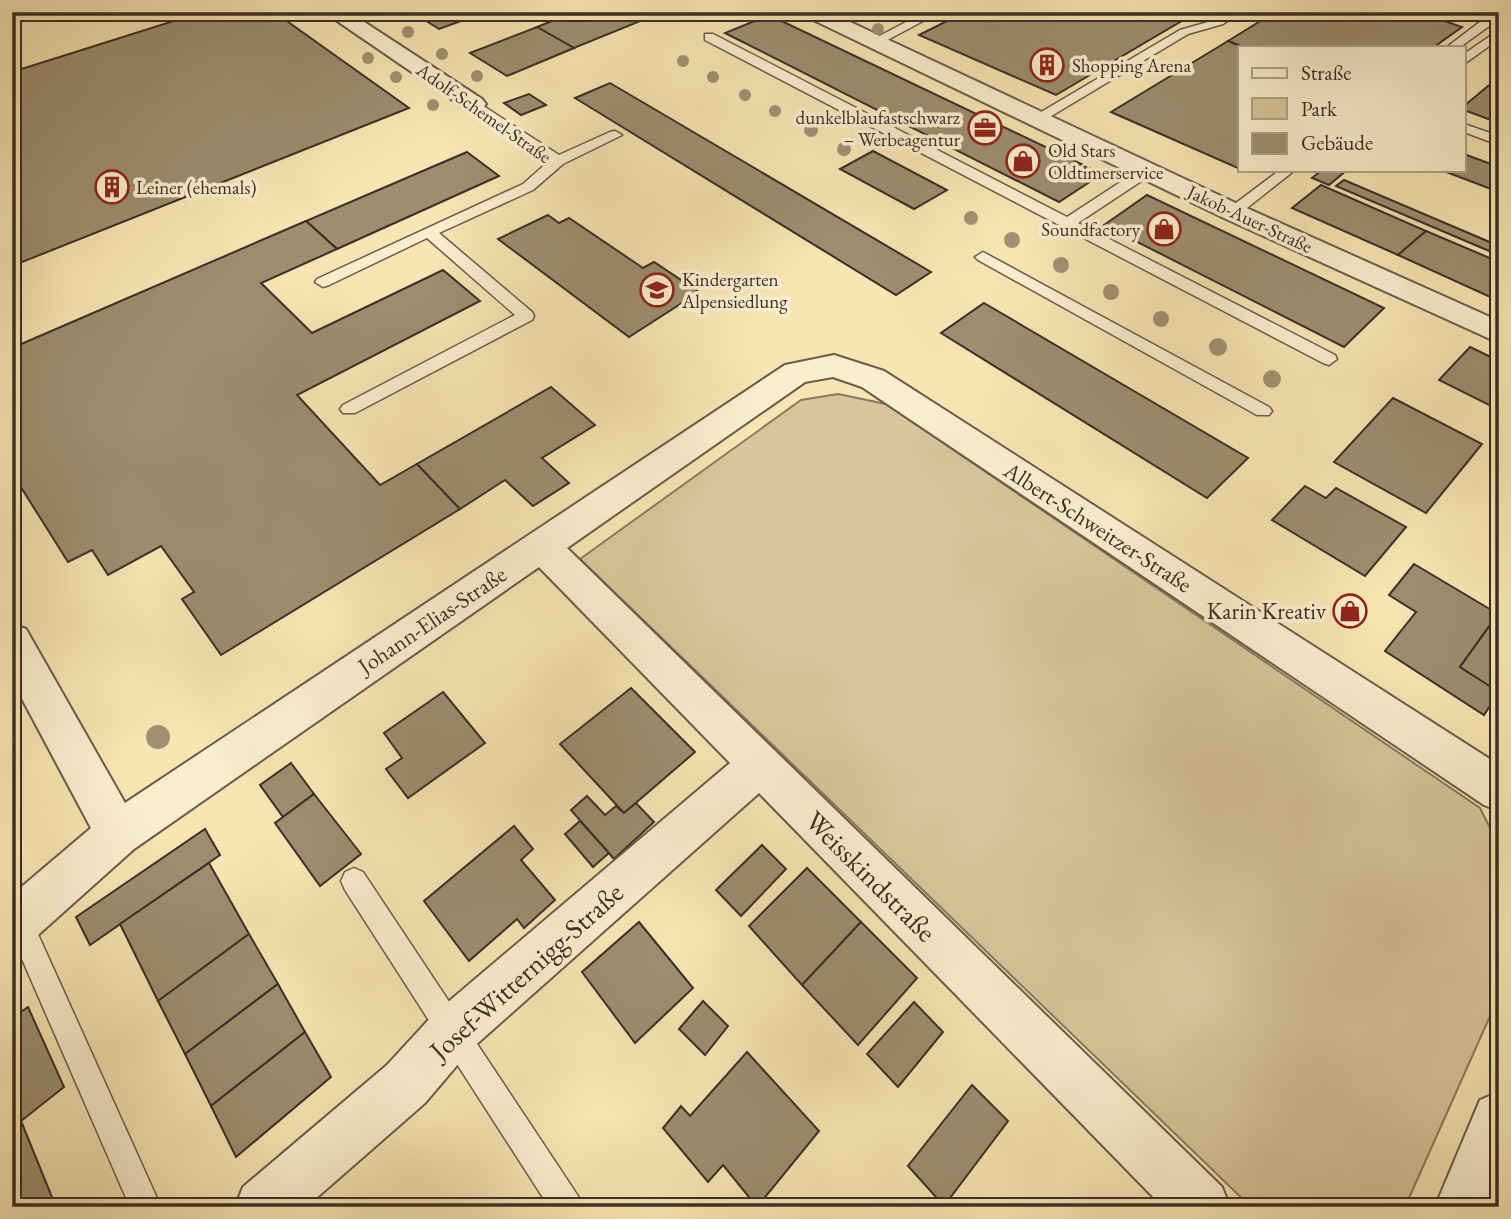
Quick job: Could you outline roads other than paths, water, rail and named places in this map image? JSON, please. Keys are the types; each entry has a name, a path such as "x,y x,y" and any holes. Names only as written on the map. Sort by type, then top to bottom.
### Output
{"street":[{"name":"Adolf-Schemel-Straße","path":"334,12 474,104"},
{"name":"Jakob-Auer-Straße","path":"812,12 1233,212 1499,333"},
{"name":"Johann-Elias-Straße","path":"16,923 118,834 796,373 834,366 873,379"},
{"name":"Albert-Schweitzer-Straße","path":"873,379 1499,790"},
{"name":"Weisskindstraße","path":"541,546 1202,1207"},
{"path":"12,641 118,834"},
{"name":"Josef-Witternigg-Straße","path":"263,1207 407,1084 452,1032 760,765"},
{"path":"1463,1207 1499,1119"}],"lane":[{"path":"874,41 934,12"},
{"path":"1038,118 1184,32 1219,22 1234,12"},
{"path":"1454,46 1499,13"},
{"path":"1466,58 1499,33"},
{"path":"709,37 1329,359"},
{"name":"Adolf-Schemel-Straße","path":"323,282 528,187 558,161 474,104"},
{"path":"1466,129 1499,141"},
{"path":"558,161 615,135"},
{"path":"1068,223 1147,171"},
{"path":"1233,212 1285,172"},
{"path":"349,409 526,316 429,232"},
{"path":"983,257 1263,411"},
{"path":"354,881 567,1207"},
{"path":"16,923 146,1207"}],"place":[{"name":"Shopping Arena","path":"1047,65"},
{"name":"dunkelblaufastschwarz – Werbeagentur","path":"985,128"},
{"name":"Old Stars Oldtimerservice","path":"1023,161"},
{"name":"Leiner (ehemals)","path":"112,187"},
{"name":"Soundfactory","path":"1164,229"},
{"name":"Kindergarten Alpensiedlung","path":"657,290"},
{"name":"Karin Kreativ","path":"1350,611"}]}
